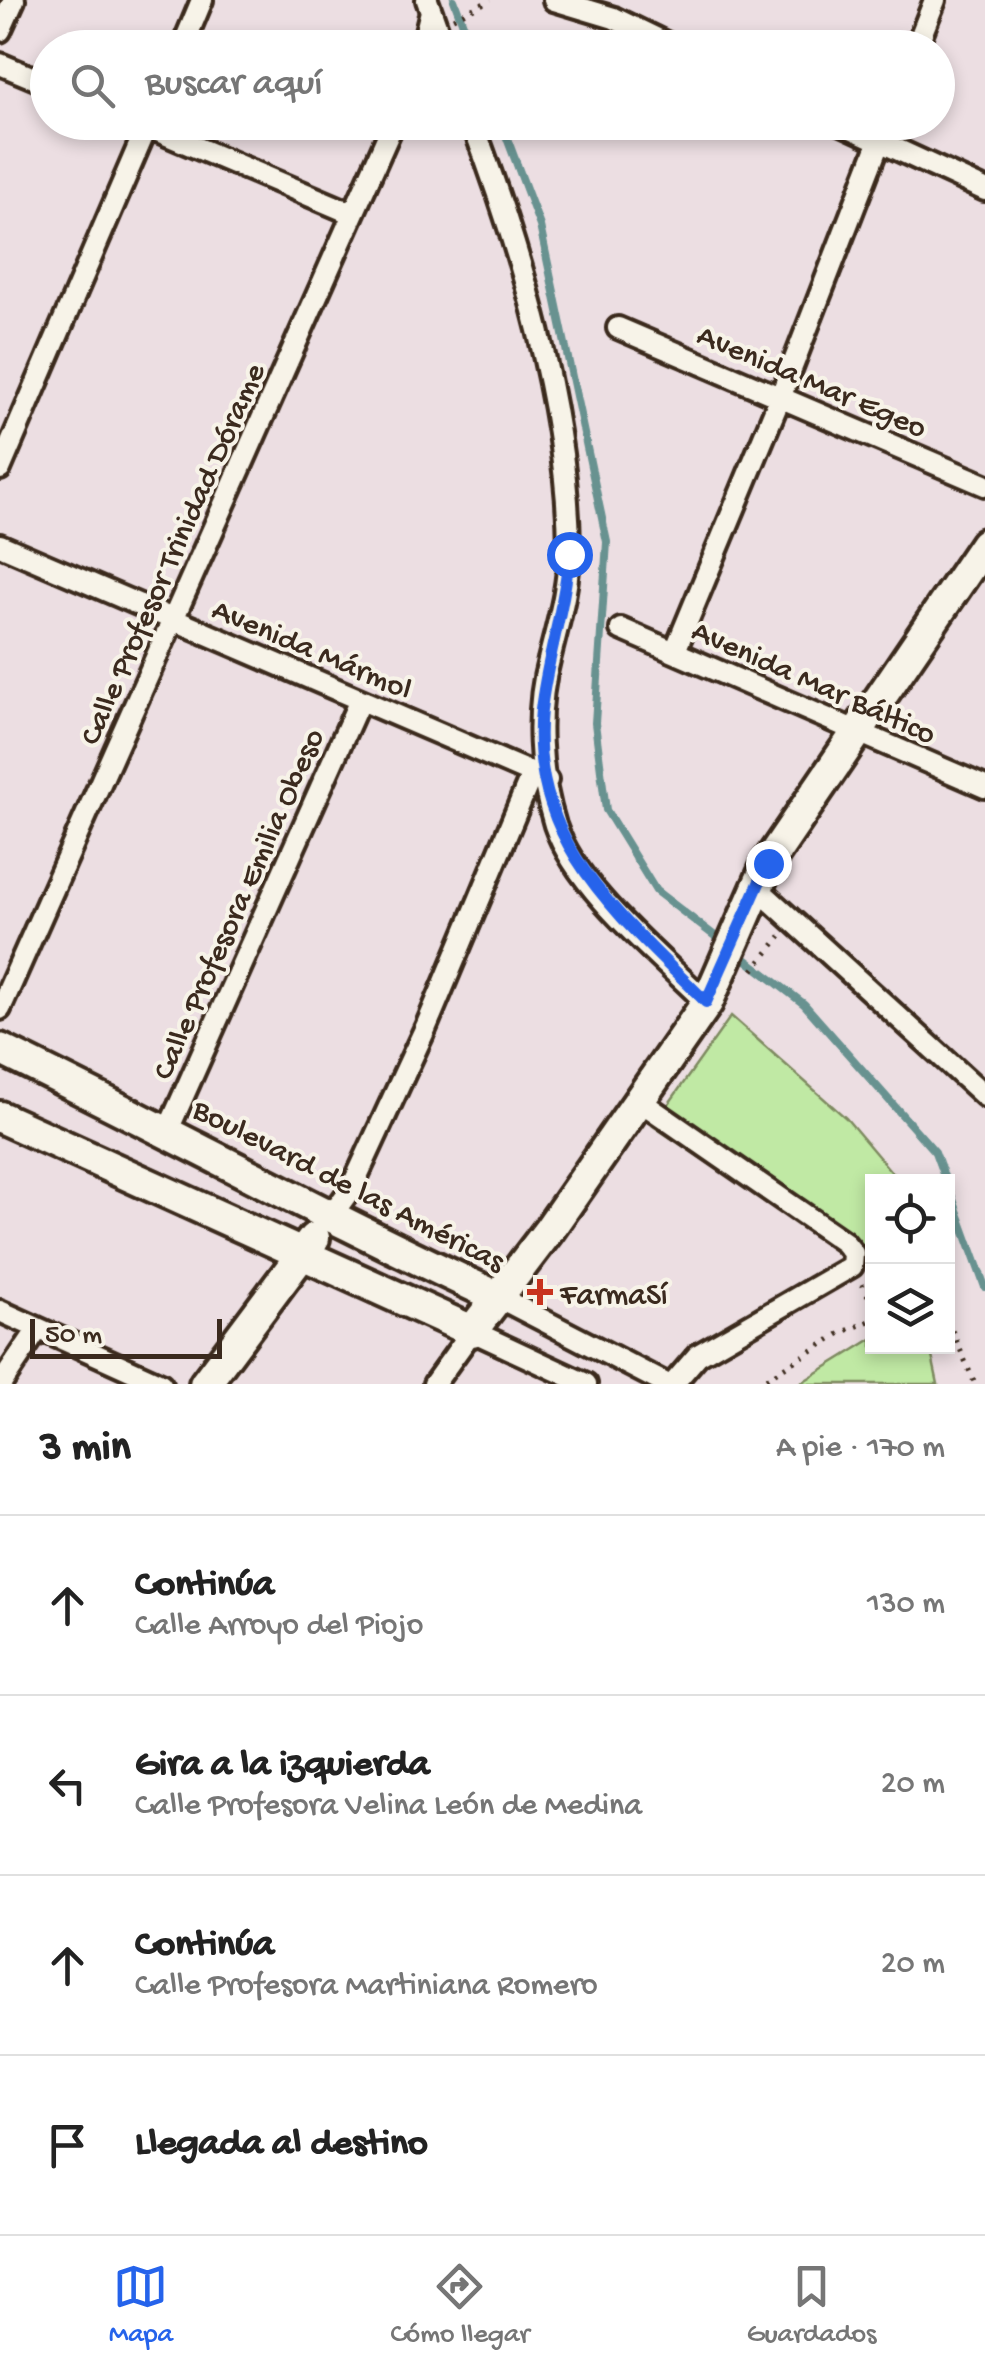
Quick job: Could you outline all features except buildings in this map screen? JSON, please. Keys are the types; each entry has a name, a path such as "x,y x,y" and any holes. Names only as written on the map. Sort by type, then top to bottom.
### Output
{"main road":[{"path":"0,1116 472,1330 500,1298 706,1002 736,970 742,922 768,863 985,544"},
{"name":"Boulevard de las Américas","path":"0,1049 168,1130 329,1218 500,1298"},
{"path":"205,1384 329,1218"}],"street":[{"path":"0,32 14,0"},
{"path":"190,30 202,0"},
{"path":"554,0 618,9 649,30"},
{"path":"923,30 935,0"},
{"path":"425,30 429,4"},
{"path":"429,4 438,30"},
{"path":"0,64 30,76"},
{"path":"0,469 138,140"},
{"path":"182,140 354,214"},
{"name":"Calle Profesor Trinidad Dórame","path":"0,1008 386,140"},
{"path":"478,140 522,267 564,482 569,554 565,599 548,663 540,716 540,777 556,826 578,866 603,899 706,1002"},
{"path":"675,650 780,398 881,140"},
{"path":"898,140 985,190"},
{"name":"Avenida Mar Egeo","path":"618,328 985,485"},
{"name":"Avenida Mármol","path":"0,545 540,777"},
{"name":"Avenida Mar Báltico","path":"621,629 985,786"},
{"name":"Calle Profesora Emilia Obeso","path":"168,1130 360,700"},
{"path":"329,1218 352,1186 540,777"},
{"path":"758,888 985,1096"},
{"path":"640,1101 844,1242 853,1253 852,1266 698,1355 670,1384"},
{"name":"Boulevard de las Américas","path":"500,1298 670,1384"},
{"path":"0,1311 162,1384"},
{"path":"1,1384 38,1329"},
{"path":"434,1384 472,1330 586,1384"}],"path":[{"path":"466,12 491,0"},
{"path":"736,970 782,935"},
{"path":"758,1384 841,1333 865,1323"},
{"path":"955,1337 975,1384"}],"green space":[{"path":"731,1016 846,1118 893,1174 865,1174 865,1261 860,1265 653,1126"},
{"path":"865,1343 865,1354 932,1354 938,1384 799,1384"}],"waterway":[{"path":"454,0 465,30"},
{"path":"508,140 540,226 607,542 595,723 606,810 656,891 724,943"},
{"path":"735,951 804,1004 935,1152 943,1174"},
{"path":"955,1205 985,1287"}],"place":[{"name":"FarmaSí","path":"540,1292"}],"route":[{"path":"569,554 565,599 548,663 540,716 541,746 556,826 578,866 603,899 706,1002 768,863"}]}
